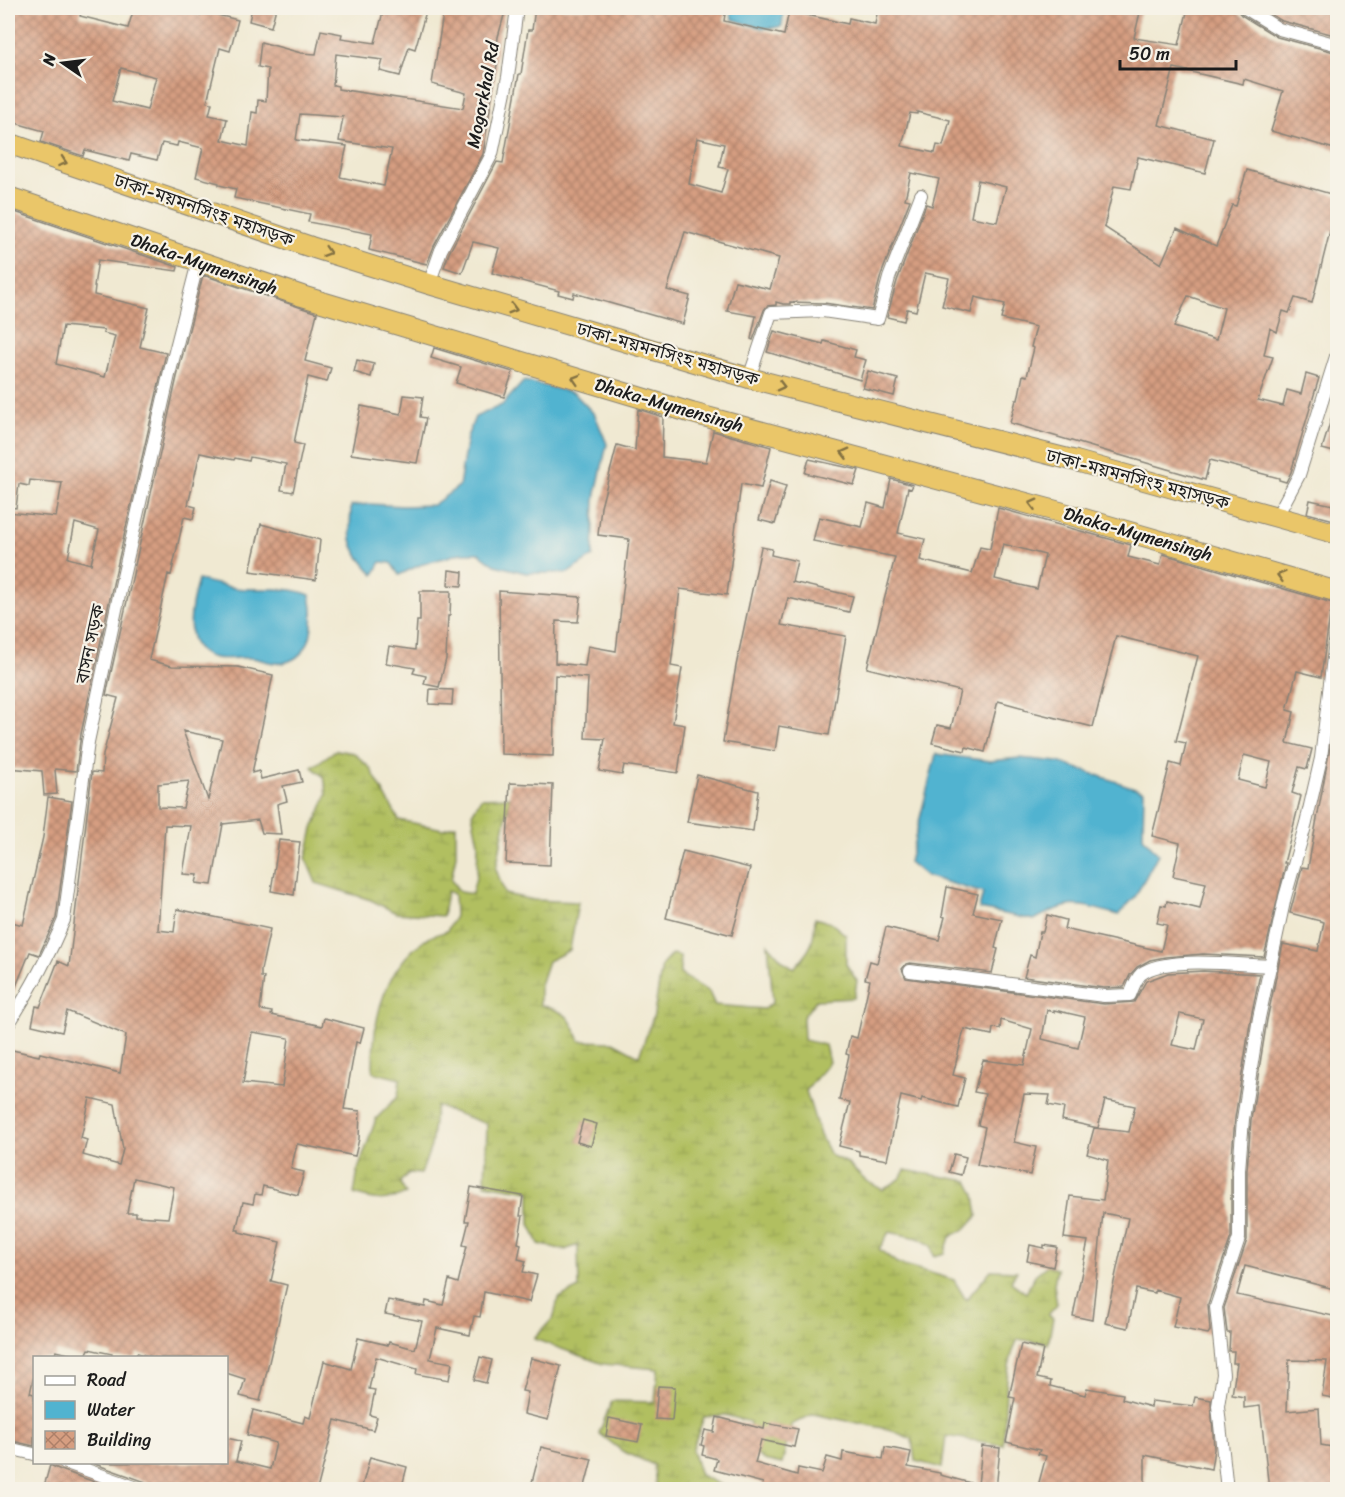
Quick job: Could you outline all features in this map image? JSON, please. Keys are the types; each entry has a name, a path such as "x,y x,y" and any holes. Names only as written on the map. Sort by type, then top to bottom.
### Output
{"highway":[{"name":"ঢাকা-ময়মনসিংহ মহাসড়ক","path":"8,143 311,247 429,284 749,378 1076,461 1338,534"},
{"name":"Dhaka-Mymensingh","path":"8,196 302,296 692,413 1038,506 1338,592"}],"street":[{"name":"Mogorkhal Rd","path":"429,284 441,250 492,154 508,77 516,8"},
{"path":"1245,8 1279,29 1338,45"},
{"path":"749,378 771,313 823,311 878,319 890,278 921,195"},
{"name":"বাসন সড়ক","path":"8,1025 31,990 64,920 88,741 121,586 198,262"},
{"path":"1276,516 1299,475 1338,350"},
{"path":"1227,1490 1218,1406 1223,1374 1216,1307 1239,1238 1239,1170 1243,1119 1270,966 1285,897 1321,758 1338,616"},
{"path":"910,971 1104,996 1125,996 1130,995 1141,974 1154,967 1173,963 1270,966"},
{"path":"8,1448 33,1454"},
{"path":"70,1464 143,1490"}],"green space":[{"path":"336,750 354,753 370,768 399,820 443,829 456,825 456,855 451,880 460,892 472,894 477,873 478,843 472,813 481,798 510,797 496,869 505,894 534,900 578,902 570,950 548,961 540,985 540,1005 566,1016 580,1041 613,1042 639,1056 654,1014 662,965 672,954 680,956 680,974 709,992 715,1005 764,1009 773,1002 768,944 783,961 794,968 810,946 814,934 815,918 831,923 846,935 846,964 857,981 854,998 816,1000 803,1017 804,1040 825,1045 829,1062 806,1091 820,1135 830,1155 847,1163 866,1181 883,1190 900,1179 905,1170 968,1181 975,1195 978,1216 965,1229 950,1237 945,1253 934,1256 931,1245 918,1238 889,1232 879,1249 897,1263 954,1280 966,1300 991,1270 1017,1271 1011,1282 1026,1293 1035,1275 1046,1266 1057,1269 1054,1284 1057,1305 1048,1315 1053,1318 1048,1344 1018,1339 1009,1364 1003,1445 946,1436 942,1468 915,1461 912,1439 888,1429 813,1414 791,1425 782,1464 764,1460 748,1449 750,1422 725,1415 704,1417 692,1450 700,1475 729,1489 656,1489 654,1465 622,1451 599,1433 612,1401 655,1402 658,1369 603,1364 534,1339 554,1317 558,1298 579,1288 578,1245 565,1250 539,1244 530,1224 530,1191 485,1184 487,1124 436,1106 431,1146 421,1174 409,1173 400,1182 406,1194 380,1200 354,1194 358,1170 376,1119 398,1096 400,1079 373,1072 375,1035 382,999 389,982 410,952 427,938 447,931 455,916 454,894 447,891 443,916 396,913 371,900 316,883 306,859 313,829 327,794 324,777 312,767"}],"water":[{"path":"730,8 784,8 782,26 763,28 732,19"},
{"path":"524,381 574,393 595,415 607,444 595,498 593,556 568,573 526,573 495,565 479,553 461,553 420,565 399,575 391,563 381,562 374,575 352,544 351,506 433,505 459,486 467,437 475,417 502,405"},
{"path":"198,580 235,588 282,589 310,595 312,626 307,645 294,659 283,663 252,658 215,658 204,654 196,647 190,626"},
{"path":"936,754 990,761 1020,758 1058,762 1144,791 1143,837 1158,854 1135,897 1118,915 1084,906 1067,906 1034,920 979,909 983,893 926,876 909,862"}],"building":[{"path":"8,8 82,8 80,16 128,28 134,8 171,8 201,15 202,11 238,20 230,51 220,48 207,102 212,103 209,115 227,119 222,140 248,146 252,112 257,113 258,100 266,101 268,69 258,67 261,42 301,53 316,54 321,30 342,34 341,38 375,43 384,8 405,13 405,8 427,8 415,49 409,47 400,76 380,71 383,60 336,54 333,85 338,86 338,89 463,108 466,93 432,84 444,8 506,8 498,37 495,64 497,64 483,154 434,246 427,264 369,250 372,234 308,222 310,214 234,198 236,189 196,177 203,148 178,142 177,146 162,143 157,160 131,154 129,161 85,150 83,156 41,142 44,131 8,121 8,86 14,63 8,61","holes":["121,68 156,77 147,110 112,101","300,114 343,117 339,141 392,149 384,186 340,177 347,146 296,140"]},
{"path":"252,8 276,8 271,27 249,21"},
{"path":"535,8 726,8 724,21 784,35 789,11 848,24 849,18 875,24 878,8 1141,8 1134,38 1179,45 1188,8 1227,8 1237,10 1241,15 1277,37 1338,53 1338,150 1271,131 1283,91 1244,79 1243,84 1174,68 1159,125 1214,139 1205,173 1138,157 1131,189 1114,186 1104,227 1161,264 1177,228 1216,246 1232,205 1236,206 1247,170 1338,196 1338,233 1330,231 1312,303 1295,298 1289,313 1283,311 1277,332 1270,328 1264,355 1273,357 1258,400 1283,406 1287,390 1301,394 1306,374 1319,378 1286,482 1279,478 1210,460 1205,480 1010,423 1023,375 1027,376 1034,348 1031,347 1036,327 1001,319 1005,304 975,297 971,313 942,306 949,278 925,273 916,311 907,309 904,321 887,317 897,281 926,204 932,206 939,179 911,173 905,199 910,200 881,275 872,310 824,303 790,302 790,304 783,304 776,302 776,305 767,306 764,310 753,340 751,339 756,316 727,311 735,281 770,289 779,258 685,232 667,290 690,296 683,324 574,293 573,298 558,294 559,291 492,273 499,248 473,242 462,273 444,267 449,253 497,162 503,163 528,30 532,30","holes":["917,112 950,120 943,146 937,145 935,153 902,146 910,113 917,114","697,138 724,144 719,167 728,169 721,193 689,184","978,180 1006,187 997,222 971,217","1188,296 1224,308 1216,340 1174,327"]},
{"path":"1260,8 1338,8 1338,36 1282,21"},
{"path":"9,210 178,267 177,271 98,260 94,295 149,308 140,347 166,353 113,584 81,734 76,771 55,769 57,794 44,795 42,771 8,768 8,512 56,517 62,483 30,480 29,486 19,484 16,508 8,507 8,322 11,323 14,288 11,288 14,267 11,266 16,239 8,237","holes":["63,326 104,330 103,333 115,336 105,377 56,364","75,523 99,530 91,564 68,558"]},
{"path":"203,275 317,313 305,361 331,368 327,382 308,377 294,443 303,445 293,492 281,490 286,464 250,457 249,461 235,458 234,460 200,453 188,505 196,507 193,519 184,517 171,575 168,574 149,660 172,666 238,667 273,675 252,773 259,771 261,779 299,770 302,782 283,786 287,801 277,804 281,834 262,833 258,820 223,824 212,885 196,883 198,875 183,874 191,826 165,825 158,930 174,932 177,909 270,929 261,970 261,977 264,977 260,1010 272,1012 271,1015 322,1026 324,1018 364,1028 360,1043 356,1042 344,1109 360,1111 359,1139 355,1156 297,1144 291,1169 304,1172 298,1195 263,1186 261,1195 255,1194 253,1204 243,1202 236,1230 280,1242 271,1281 287,1285 260,1401 240,1396 245,1379 228,1374 228,1356 149,1356 137,1353 136,1356 112,1356 112,1354 89,1349 86,1356 77,1356 56,1351 55,1356 33,1356 33,1380 30,1393 33,1394 33,1446 8,1440 8,1388 11,1376 8,1375 10,1291 8,1291 8,1269 11,1240 8,1240 8,1049 39,1056 40,1053 120,1073 126,1035 67,1011 62,1032 32,1025 36,1006 40,1007 58,961 69,966 92,772 102,773 103,755 118,698 106,695 177,377","holes":["183,731 222,739 208,800","189,781 183,808 158,807 158,784","252,1032 289,1038 282,1087 243,1083","90,1098 115,1104 123,1149 119,1165 83,1155 87,1140 81,1138","134,1178 174,1187 168,1218 136,1216 136,1213 127,1213"]},
{"path":"774,331 856,350 854,357 866,360 860,380 767,352"},
{"path":"434,348 513,372 504,397 456,383 461,367 431,358"},
{"path":"357,360 374,364 371,377 354,372"},
{"path":"868,371 898,379 894,396 863,388"},
{"path":"404,395 423,397 420,417 426,418 417,463 351,454 361,406 401,414"},
{"path":"1335,407 1338,408 1338,453 1322,449"},
{"path":"638,409 663,417 662,457 706,462 713,431 771,447 761,488 741,484 727,595 680,589 671,666 682,668 673,723 685,725 678,773 624,765 622,775 599,771 605,739 585,738 588,678 555,675 553,756 501,754 499,591 581,597 578,622 556,621 555,663 585,666 588,646 616,651 629,539 598,535 601,507 617,445 635,450"},
{"path":"809,459 859,470 854,485 805,473"},
{"path":"891,479 913,485 911,489 908,488 898,533 925,539 920,560 972,573 980,547 990,549 998,508 1131,545 1128,557 1160,565 1163,554 1336,604 1330,615 1321,677 1297,671 1287,710 1294,712 1287,743 1312,749 1307,769 1299,767 1292,793 1301,796 1264,957 1203,954 1150,960 1137,967 1124,987 1104,988 1024,977 1030,955 1035,957 1040,932 1043,932 1047,915 1066,920 1064,929 1161,951 1167,925 1157,923 1161,905 1166,906 1167,901 1200,909 1206,883 1173,876 1180,843 1152,836 1170,763 1181,766 1186,743 1176,741 1198,656 1116,636 1093,727 1024,710 1024,708 998,701 985,752 966,747 965,751 932,743 937,725 951,728 960,691 867,668 895,557 813,541 819,517 862,527 868,503 885,508","holes":["1003,544 1045,555 1037,589 995,579","1244,755 1271,762 1265,787 1238,780"]},
{"path":"770,481 786,486 775,524 759,520"},
{"path":"1310,500 1338,506 1338,521 1307,513"},
{"path":"261,524 320,540 316,580 250,571"},
{"path":"761,547 772,549 771,555 797,561 792,582 853,596 849,612 788,598 781,625 846,636 829,735 779,726 775,751 723,742"},
{"path":"449,570 463,572 462,586 448,585"},
{"path":"420,591 451,591 446,659 439,687 424,684 426,676 413,673 415,668 386,663 389,646 415,650 417,621 420,621"},
{"path":"430,689 453,690 452,705 429,704"},
{"path":"1331,742 1338,743 1336,969 1338,970 1338,1290 1245,1266 1237,1295 1338,1317 1338,1399 1322,1396 1327,1361 1289,1360 1287,1411 1319,1408 1321,1445 1338,1448 1338,1474 1335,1490 1269,1490 1260,1406 1244,1408 1244,1397 1232,1395 1237,1363 1233,1363 1234,1351 1229,1351 1230,1332 1227,1332 1224,1308 1247,1240 1247,1170 1251,1120 1267,1020 1283,944 1318,951 1324,922 1290,913 1302,867 1308,868"},
{"path":"697,775 758,791 753,831 687,822"},
{"path":"510,783 553,785 550,865 506,863"},
{"path":"48,797 72,801 56,918 39,955 30,952 8,1006 8,921 23,925 43,837"},
{"path":"279,840 300,842 294,895 271,891"},
{"path":"683,851 750,868 732,935 666,918"},
{"path":"947,887 978,894 973,913 1002,919 992,973 910,963 902,969 906,978 1104,1004 1134,1002 1146,981 1168,973 1203,971 1260,974 1235,1118 1231,1169 1231,1237 1208,1304 1210,1331 1208,1334 1173,1327 1180,1297 1155,1290 1155,1293 1136,1289 1128,1328 1105,1323 1128,1218 1103,1213 1092,1320 1073,1316 1088,1241 1064,1238 1070,1196 1103,1200 1108,1160 1087,1154 1094,1128 1129,1132 1135,1106 1105,1100 1098,1128 1062,1120 1064,1108 1048,1105 1050,1095 1024,1094 1014,1142 1036,1147 1030,1175 977,1165 985,1127 978,1125 985,1094 974,1092 983,1060 1024,1065 1032,1029 1001,1020 1000,1029 993,1028 992,1035 964,1029 953,1075 965,1078 958,1107 922,1098 921,1101 901,1096 887,1160 859,1155 859,1151 839,1146 850,1102 839,1100 849,1055 846,1054 850,1036 857,1038 870,980 865,979 870,961 877,963 886,927 939,940 945,917 942,916","holes":["1047,1010 1085,1017 1078,1048 1042,1039","1180,1014 1203,1019 1196,1050 1172,1045"]},
{"path":"583,1120 597,1124 591,1146 577,1142"},
{"path":"954,1154 966,1157 961,1175 949,1172"},
{"path":"471,1187 523,1196 520,1216 523,1216 518,1243 521,1244 518,1259 526,1261 523,1272 537,1275 529,1302 484,1292 480,1317 474,1316 470,1335 437,1328 430,1359 452,1363 449,1380 416,1374 417,1369 376,1357 369,1389 375,1390 370,1415 377,1417 373,1430 335,1420 317,1490 151,1490 146,1482 95,1464 228,1464 228,1438 241,1441 236,1461 270,1469 276,1443 247,1435 253,1410 303,1423 305,1416 310,1418 324,1361 351,1369 358,1338 388,1345 389,1342 415,1349 422,1321 385,1314 388,1300 425,1307 426,1301 443,1305 449,1280 458,1283 467,1246 463,1245 469,1221 465,1221"},
{"path":"1030,1245 1044,1248 1044,1245 1057,1247 1053,1267 1027,1261"},
{"path":"1021,1344 1043,1349 1037,1378 1051,1381 1050,1386 1085,1395 1087,1388 1123,1394 1122,1399 1151,1407 1152,1401 1193,1406 1195,1397 1211,1400 1214,1449 1211,1469 1145,1455 1145,1490 1037,1490 1046,1456 1038,1454 1040,1450 1006,1442 1015,1398 1009,1397"},
{"path":"480,1357 492,1360 486,1383 474,1380"},
{"path":"531,1358 561,1366 548,1420 524,1414 528,1392 522,1391"},
{"path":"658,1386 675,1387 672,1420 655,1419"},
{"path":"717,1417 764,1429 765,1423 798,1429 794,1447 761,1440 755,1463 797,1475 798,1468 822,1473 827,1457 842,1461 843,1452 883,1459 885,1447 911,1452 908,1467 940,1473 940,1475 978,1485 982,1446 1000,1448 996,1490 761,1490 763,1483 714,1470 717,1459 702,1455 704,1446 701,1445 705,1430 714,1432"},
{"path":"609,1418 642,1425 638,1442 606,1436"},
{"path":"541,1447 592,1459 584,1490 530,1490"},
{"path":"370,1457 407,1467 401,1490 361,1490"},
{"path":"50,1465 61,1470 117,1490 43,1490"}]}
